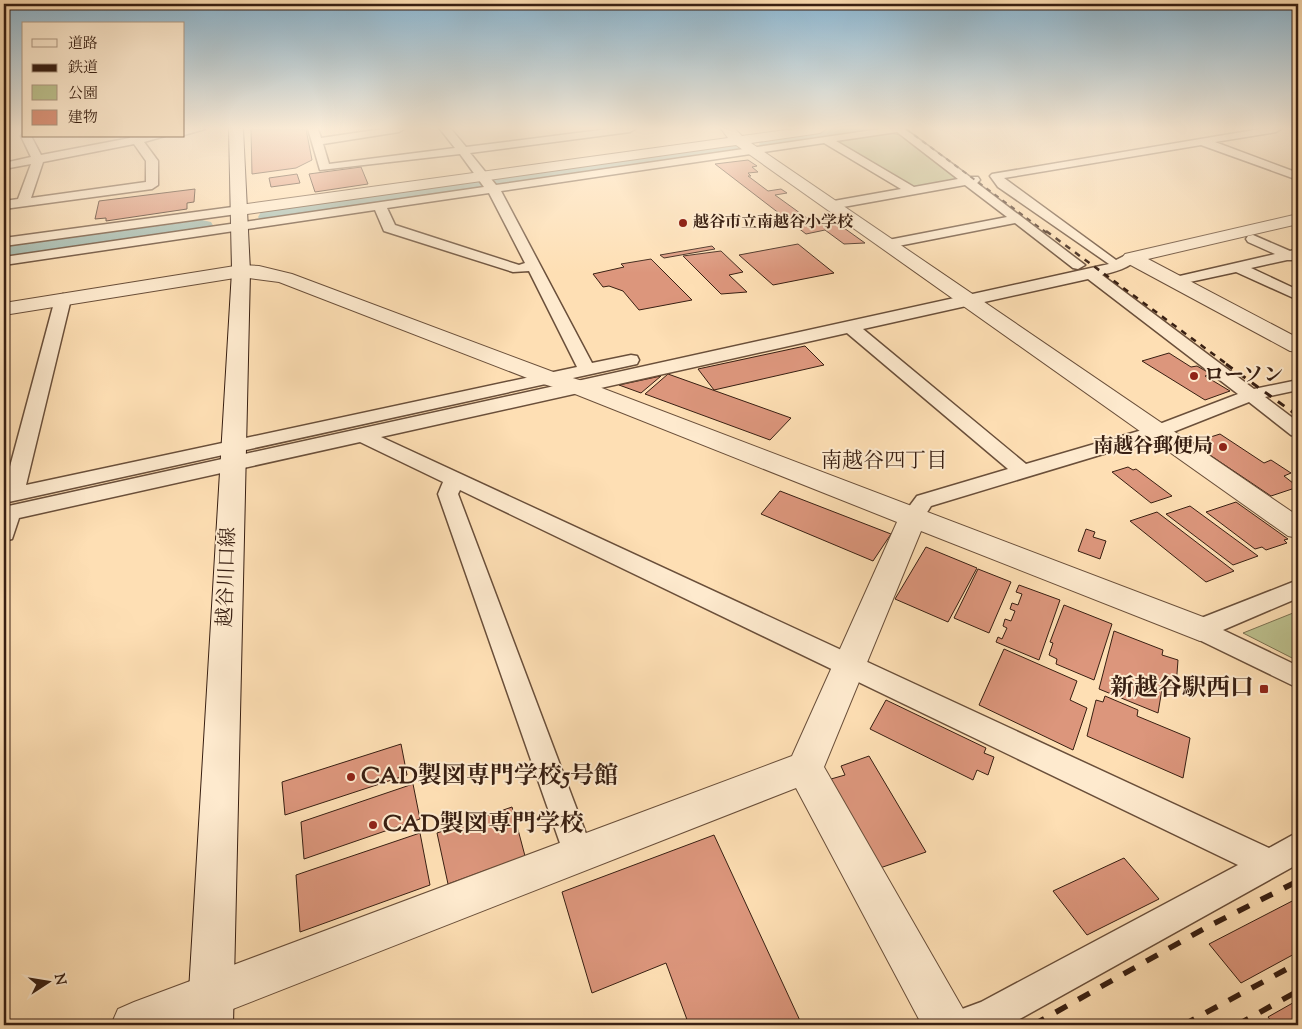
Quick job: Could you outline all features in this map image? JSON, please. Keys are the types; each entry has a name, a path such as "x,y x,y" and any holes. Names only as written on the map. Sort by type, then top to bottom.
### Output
{"street":[{"path":"23,202 32,177"},
{"path":"4,205 152,185 152,177"},
{"name":"越谷川口線","path":"211,1011 241,271 238,177"},
{"path":"4,242 482,177"},
{"path":"482,177 494,190 533,266 582,378 913,516 1200,629 1298,680"},
{"path":"4,261 494,190 558,177"},
{"path":"792,177 1156,432 1298,529"},
{"path":"890,177 912,191"},
{"path":"962,177 1298,430"},
{"path":"832,205 990,177"},
{"path":"997,177 1002,184 1109,260"},
{"path":"380,206 389,228 518,269 533,266"},
{"path":"888,244 1018,219"},
{"path":"233,454 363,436 582,378 1084,269 1109,260 1131,258 1298,219"},
{"path":"1253,239 1295,256"},
{"path":"1176,281 1295,256"},
{"path":"1084,269 1114,267 1131,258"},
{"path":"1131,258 1298,346"},
{"path":"1238,267 1298,296"},
{"path":"4,309 241,271 259,272 285,278 548,378"},
{"path":"7,505 233,454 548,378 582,378 850,327 961,296"},
{"path":"4,534 7,505 63,299"},
{"path":"850,327 1022,471"},
{"path":"134,1025 211,1011 579,855 805,768 847,666 913,516 924,501 1156,432 1251,395 1295,389"},
{"path":"363,436 454,481 1270,864"},
{"path":"454,481 448,494 579,855"},
{"path":"1200,629 1298,589"},
{"path":"805,768 947,1025"},
{"path":"967,1025 1001,1010 1298,847"}],"green space":[{"path":"894,177 955,177 955,180 911,187"},
{"path":"1298,611 1298,661 1243,633"}],"building":[{"path":"298,177 300,183 271,187 269,178"},
{"path":"310,177 365,177 368,184 315,192"},
{"path":"732,177 749,177 768,191 781,189 787,193 775,195 811,221 830,218 865,243 844,244 825,230 806,234"},
{"path":"195,189 194,202 187,203 187,209 106,221 106,218 95,219 99,201"},
{"path":"798,244 834,273 773,285 739,255"},
{"path":"712,246 715,249 664,258 660,255"},
{"path":"721,251 743,272 729,275 747,292 721,294 683,256"},
{"path":"651,259 692,300 639,310 623,291 609,286 603,287 593,274 624,267 621,264"},
{"path":"805,346 824,365 714,390 698,369"},
{"path":"1169,353 1191,367 1197,366 1211,374 1205,376 1230,391 1205,400 1142,361"},
{"path":"668,374 791,418 770,440 645,394"},
{"path":"661,376 641,393 619,385"},
{"path":"1220,434 1264,463 1271,460 1291,473 1284,476 1298,487 1271,496 1192,443"},
{"path":"1128,467 1133,470 1136,469 1172,496 1151,503 1112,472"},
{"path":"780,491 891,534 873,561 761,514"},
{"path":"1236,502 1288,539 1284,540 1287,543 1266,550 1262,547 1255,549 1206,512"},
{"path":"1190,506 1258,556 1233,565 1166,514"},
{"path":"1157,512 1234,571 1206,582 1130,521"},
{"path":"1086,529 1095,532 1093,537 1106,541 1100,559 1078,551"},
{"path":"926,547 977,568 948,622 895,599"},
{"path":"978,569 1011,582 989,633 954,618"},
{"path":"1019,585 1060,600 1039,660 996,642 998,637 1002,639 1007,628 1003,626 1005,619 1011,621 1015,611 1010,609 1012,603 1018,605 1022,594 1016,592"},
{"path":"1064,605 1112,624 1094,680 1056,664 1057,659 1049,655 1053,643 1050,642"},
{"path":"1114,631 1163,650 1162,655 1178,660 1176,687 1163,683 1158,713 1099,689"},
{"path":"1004,649 1077,681 1070,700 1087,708 1073,750 979,705"},
{"path":"1105,696 1138,710 1137,716 1190,738 1183,778 1087,736 1096,700 1103,702"},
{"path":"886,700 986,748 984,753 994,757 988,775 977,770 973,780 870,729"},
{"path":"401,744 407,775 285,815 282,782"},
{"path":"869,756 926,852 880,868 831,779 845,775 841,766"},
{"path":"413,784 420,819 304,859 301,822"},
{"path":"512,807 525,856 448,884 437,833"},
{"path":"420,833 430,885 300,932 296,875"},
{"path":"714,835 802,1025 689,1025 666,963 592,993 562,892"},
{"path":"1124,858 1159,899 1087,935 1053,891"},
{"path":"1298,898 1298,952 1241,983 1209,944"},
{"path":"1298,1000 1298,1025 1274,1025 1268,1017"}],"waterway":[{"path":"495,184 544,177"},
{"path":"270,217 481,186"},
{"path":"4,254 202,227"}],"railway":[{"path":"971,177 1047,233"},
{"path":"1046,231 1228,365"},
{"path":"1226,364 1298,416"},
{"path":"1033,1025 1207,927 1298,881"},
{"path":"1183,1025 1298,963"},
{"path":"1237,1025 1298,991"}],"place":[{"name":"越谷市立南越谷小学校","path":"683,223"},
{"name":"ローソン","path":"1194,376"},
{"name":"南越谷郵便局","path":"1223,447"},
{"name":"新越谷駅西口","path":"1264,689"},
{"name":"CAD製図専門学校5号館","path":"351,777"},
{"name":"CAD製図専門学校","path":"373,825"}],"district":[{"name":"南越谷四丁目","path":"884,462"}]}
